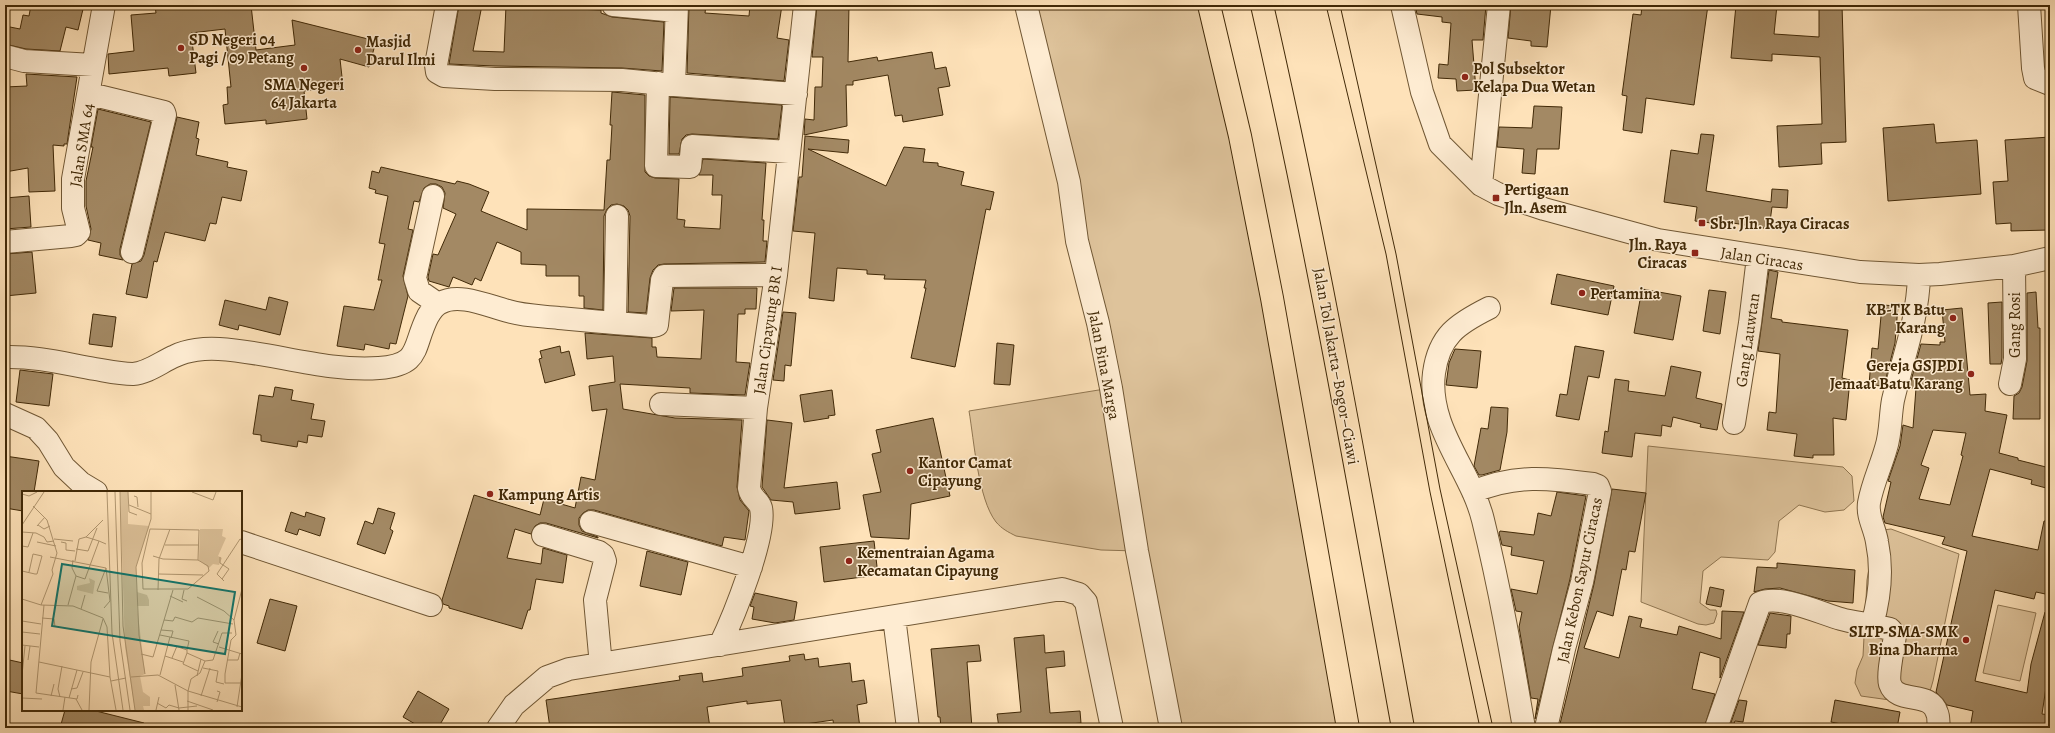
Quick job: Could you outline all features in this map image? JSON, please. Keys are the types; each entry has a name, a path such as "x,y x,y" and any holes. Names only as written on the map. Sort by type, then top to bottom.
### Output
{"highway":[{"path":"1209,5 1240,136 1272,298 1348,728"},
{"name":"Jalan Tol Jakarta–Bogor–Ciawi","path":"1262,5 1290,124 1323,289 1403,728"}],"street":[{"name":"Jalan SMA 64","path":"5,242 76,235 79,229 73,208 74,179 90,94 93,65 104,5"},
{"path":"447,5 436,65 438,72 444,76 495,79 622,80 796,94"},
{"path":"613,5 676,8 656,166 690,167 692,146 789,152"},
{"name":"Jalan Cipayung BR I","path":"723,639 751,567 761,527 761,508 752,498 749,488 756,408 776,275 805,5"},
{"name":"Jalan Bina Marga","path":"1026,5 1069,182 1077,241 1098,323 1111,388 1137,551 1171,728"},
{"name":"Jalan Ciracas","path":"1402,5 1422,92 1440,144 1481,185 1498,194 1544,210 1658,240 1860,272 1919,275 2014,266 2050,258"},
{"path":"1481,185 1499,5"},
{"path":"2029,5 2035,78 2050,84"},
{"path":"5,56 24,61 93,65"},
{"path":"90,94 164,112 165,115 132,252"},
{"path":"433,196 415,278 419,291 438,304"},
{"path":"615,323 617,216"},
{"name":"Gang Lauwtan","path":"1734,423 1750,323 1758,257"},
{"name":"Gang Rosi","path":"2010,384 2015,359 2014,266"},
{"path":"5,357 45,360 117,373 135,374 159,366 175,356 199,350 218,349 268,354 327,365 379,368 399,365 414,355 426,321 432,310 438,304 453,300 470,301 517,314 655,326 662,280 664,276 776,275"},
{"path":"1872,625 1880,597 1882,567 1877,540 1868,514 1869,503 1887,446 1893,401 1908,348 1918,297 1919,275"},
{"path":"1489,308 1455,328 1443,342 1437,356 1434,374 1434,396 1438,419 1473,492 1483,520 1488,545 1497,574 1524,728"},
{"path":"661,404 756,408"},
{"path":"5,414 36,428 48,441 64,467 81,483 94,491"},
{"name":"Jalan Kebon Sayur Ciracas","path":"1473,492 1492,484 1516,479 1547,478 1593,484 1598,486 1600,491 1582,582 1564,649 1546,728"},
{"path":"591,522 751,567"},
{"path":"543,535 599,552 603,555 605,561 595,600 600,655"},
{"path":"242,542 432,606"},
{"path":"498,728 514,705 523,687 538,668 545,664 600,655 894,617 1062,589 1079,594 1086,602 1112,728"},
{"path":"1716,728 1760,603 1769,600 1786,602 1843,619 1890,629 1895,635 1890,684 1895,691 1901,694 1925,699 1932,704 1937,712 1939,728"},
{"path":"894,617 908,728"},
{"path":"514,705 547,677 569,669 723,639"}],"shaded area":[{"path":"1026,5 1209,5 1348,728 1170,728 1137,551 1101,550 1016,536 1001,527 990,512 981,484 969,411 1111,388"},
{"path":"1648,446 1843,467 1852,476 1854,501 1844,510 1825,512 1799,505 1779,521 1775,552 1768,560 1721,557 1703,571 1700,603 1710,610 1716,610 1717,614 1714,623 1706,625 1698,624 1641,602"},
{"path":"1891,529 1959,554 1933,681 1926,705 1861,696 1855,683 1857,670 1863,656 1867,580 1872,550 1883,530"},
{"path":"1998,605 2036,613 2020,681 1983,673"}],"building":[{"path":"31,5 84,5 78,30 66,27 60,51 26,49 5,44 5,26 20,29 23,15 29,16"},
{"path":"251,5 256,50 295,45 292,20 376,41 369,67 340,59 343,86 304,91 307,119 266,124 266,120 225,124 223,105 228,104 227,87 231,87 225,29 191,33 196,73 169,76 168,68 109,74 108,54 134,51 131,15 156,13 155,6"},
{"path":"459,5 482,5 473,51 504,52 506,5 575,6 574,9 601,10 601,13 612,17 664,22 662,71 622,68 449,64"},
{"path":"689,5 706,5 705,13 749,16 750,5 782,5 777,38 789,40 784,81 687,73"},
{"path":"817,5 849,5 848,62 877,57 878,61 932,52 935,69 946,67 950,86 938,88 943,115 903,122 902,115 895,116 888,75 853,81 853,85 846,85 847,126 804,135 805,119 814,120 815,87 822,87 823,57 812,57"},
{"path":"1415,5 1486,5 1483,40 1472,40 1476,90 1457,91 1456,79 1438,78 1439,64 1448,65 1451,23 1442,22 1442,17 1417,14"},
{"path":"1511,5 1551,5 1547,47 1531,46 1531,41 1508,38"},
{"path":"1642,5 1708,5 1694,105 1646,98 1642,133 1623,130 1627,96 1622,95 1633,14 1641,15"},
{"path":"1736,5 1777,5 1774,34 1819,37 1819,5 1842,5 1846,142 1821,143 1822,164 1779,167 1777,126 1822,124 1820,57 1772,54 1772,61 1731,58"},
{"path":"26,74 77,77 67,144 64,144 64,146 53,145 55,191 29,192 28,168 5,172 5,87 27,86"},
{"path":"612,92 645,95 645,172 649,176 655,178 679,179 677,219 685,220 684,227 720,229 722,195 712,195 713,175 699,175 703,159 766,163 762,220 764,220 763,241 767,241 765,262 658,265 653,270 650,278 646,313 628,312 630,216 628,210 624,206 617,204 611,205 607,209 604,216 603,310 584,308 584,296 579,296 579,276 546,276 546,265 521,264 521,252 497,242 481,281 475,278 472,285 453,277 449,287 429,281 428,277 433,254 438,255 456,214 443,208 445,193 442,187 436,184 430,184 424,188 419,202 414,201 408,229 413,230 403,276 408,296 396,344 390,343 389,349 365,344 364,350 337,346 344,306 374,310 382,280 378,280 385,244 379,243 388,196 375,193 376,190 369,188 372,171 379,173 381,167 455,184 457,181 469,184 489,192 481,211 527,230 527,209 604,210 607,160 610,160"},
{"path":"670,97 782,105 778,139 692,134 686,135 682,139 679,154 669,154"},
{"path":"1534,106 1562,107 1559,149 1537,149 1535,174 1522,173 1524,149 1497,147 1499,127 1532,128"},
{"path":"98,109 151,122 120,249 120,255 123,260 99,255 101,243 88,240 91,229 86,206 86,181 93,147 91,147"},
{"path":"177,117 199,122 196,138 199,139 196,155 228,162 227,167 247,171 241,201 222,197 216,224 210,223 205,241 165,232 157,262 154,261 147,298 126,294 132,264 141,261 144,255"},
{"path":"1934,124 1936,143 1977,140 1981,194 1888,201 1883,128"},
{"path":"1701,134 1714,135 1706,191 1771,202 1772,189 1788,190 1787,208 1772,207 1769,229 1721,221 1720,224 1695,221 1697,207 1664,202 1671,150 1698,154"},
{"path":"805,136 849,140 848,153 808,149 886,186 904,147 925,149 923,162 938,163 938,166 964,172 961,185 994,192 990,210 986,209 955,367 911,358 926,288 924,288 926,280 884,279 885,275 867,274 867,270 837,268 834,301 809,298 815,233 793,231 799,177 802,177"},
{"path":"2050,137 2049,230 2011,231 2011,223 1996,224 1993,182 2008,181 2005,140"},
{"path":"29,196 31,227 5,229 5,198"},
{"path":"32,252 36,293 5,296 5,254"},
{"path":"1769,270 1778,272 1771,318 1782,320 1782,322 1848,330 1842,378 1850,380 1846,420 1833,418 1834,455 1813,455 1813,458 1794,456 1797,434 1767,430 1769,412 1776,413 1780,354 1758,351"},
{"path":"1557,274 1614,286 1608,315 1551,304"},
{"path":"674,288 757,288 756,309 745,309 745,314 738,314 736,362 750,363 745,395 690,393 690,388 620,384 623,409 675,418 742,420 737,487 740,500 749,511 745,540 724,537 722,546 594,510 588,510 579,518 579,525 582,531 598,538 546,523 540,523 535,526 531,534 515,529 507,558 541,564 543,548 567,555 563,583 536,579 530,610 528,610 522,629 449,608 449,606 443,604 442,600 474,495 540,515 544,499 575,508 581,477 595,480 607,409 592,411 589,386 615,382 613,356 587,359 585,333 652,338 652,347 656,347 657,357 701,359 704,310 671,311"},
{"path":"1642,289 1681,296 1673,340 1634,333"},
{"path":"1709,290 1726,292 1720,334 1703,331"},
{"path":"2036,292 2038,328 2040,328 2040,419 2013,419 2014,396 2019,393 2022,387 2027,361 2027,293"},
{"path":"269,297 288,302 280,335 239,325 238,330 219,325 225,300 266,310"},
{"path":"2002,302 2001,364 1990,364 1988,303"},
{"path":"1882,305 1898,306 1895,343 1884,386 1869,385 1872,348 1878,349"},
{"path":"1962,308 1970,395 1986,394 1985,411 2007,415 1999,453 2018,458 2018,460 2050,468 2050,489 2031,484 2032,480 1990,469 1972,536 2038,550 2044,521 2050,521 2050,595 2036,592 2034,599 1995,590 1975,681 2027,693 2031,664 2045,612 2050,612 2050,661 2042,714 2050,715 2050,728 1970,728 1973,711 1947,705 1936,692 1967,551 1942,544 1945,537 1885,523 1883,517 1891,482 1888,481 1900,446 1903,425 1913,428 1916,388 1909,388 1921,344 1940,345 1940,342 1945,342 1942,310","holes":["1933,430 1966,433 1961,455 1963,456 1950,505 1919,499 1929,468 1921,465"]},
{"path":"783,312 796,313 791,366 785,365 784,381 773,380"},
{"path":"93,314 116,317 112,347 89,344"},
{"path":"997,343 1014,345 1010,385 994,384"},
{"path":"560,346 561,353 569,351 575,375 545,383 539,359 542,358 540,351"},
{"path":"1575,346 1604,351 1599,378 1588,376 1579,420 1556,416 1560,394 1567,395"},
{"path":"1455,349 1481,351 1477,388 1446,385 1449,363"},
{"path":"1671,366 1701,372 1696,398 1722,404 1717,430 1700,427 1701,424 1673,417 1671,427 1662,425 1661,436 1635,433 1632,457 1602,453 1605,431 1608,432 1615,379 1629,381 1628,391 1665,396"},
{"path":"20,370 53,374 49,406 16,402"},
{"path":"275,387 293,390 291,400 314,404 311,419 325,421 322,437 308,435 307,443 298,441 297,447 261,441 261,435 253,434 259,395 273,397"},
{"path":"832,390 835,415 828,416 829,418 804,422 800,395"},
{"path":"1491,407 1508,408 1507,432 1500,470 1479,475 1474,466 1481,428 1488,429"},
{"name":"Kantor Camat Cipayung","path":"933,418 950,496 911,504 909,539 871,537 863,495 881,492 872,454 881,452 876,430"},
{"path":"767,420 792,423 784,488 837,482 840,509 795,514 793,502 771,500 762,487"},
{"path":"5,456 39,461 34,491 22,491 22,511 5,508"},
{"path":"1612,489 1646,493 1635,552 1629,551 1626,570 1622,569 1613,616 1597,611 1584,648 1619,658 1629,616 1642,619 1640,627 1677,635 1679,626 1721,639 1722,611 1744,612 1720,678 1720,658 1700,652 1692,689 1715,694 1704,728 1672,728 1657,724 1656,728 1559,728 1594,584"},
{"path":"1557,492 1586,496 1570,579 1535,719 1538,699 1531,698 1519,627 1522,612 1516,611 1511,589 1537,594 1544,561 1511,555 1512,547 1502,545 1499,533 1500,531 1534,535 1538,513 1551,516"},
{"path":"378,508 395,513 390,529 393,531 385,554 357,544 365,521 373,524"},
{"path":"291,512 305,517 306,512 325,518 320,536 299,529 297,535 285,531"},
{"name":"Kementraian Agama Kecamatan Cipayung","path":"874,541 878,575 824,582 820,547"},
{"path":"647,551 688,562 681,595 640,586"},
{"path":"1777,563 1855,570 1853,603 1828,601 1780,588 1765,589 1754,592 1757,567 1777,568"},
{"path":"1710,587 1724,590 1721,607 1706,604"},
{"path":"755,593 797,602 794,620 775,623 752,619 754,607 750,606"},
{"path":"270,599 297,606 285,651 257,643"},
{"path":"1770,613 1791,616 1790,634 1787,634 1786,648 1758,645"},
{"path":"1044,635 1045,653 1064,651 1065,666 1046,668 1050,713 1080,711 1081,723 1050,726 1051,728 999,728 997,714 1021,712 1014,638"},
{"path":"979,645 981,661 967,662 972,728 941,728 940,717 938,717 931,649"},
{"path":"804,654 805,660 818,658 819,667 850,663 852,682 864,680 867,703 857,705 860,728 834,728 833,720 785,727 781,700 747,704 747,701 707,707 710,728 592,728 591,724 550,728 546,700 680,680 679,676 702,673 703,682 743,676 742,668 790,661 789,656"},
{"path":"5,659 22,663 22,694 6,691 9,679 5,679"},
{"path":"418,691 449,709 438,728 422,728 403,717"},
{"path":"1739,700 1747,701 1743,722 1735,721 1732,728 1729,728"},
{"path":"1835,700 1900,712 1897,728 1862,728 1831,722"},
{"path":"65,711 96,711 144,723 143,728 60,728"}],"tram line":[{"path":"1326,5 1386,254 1430,492 1480,728"},
{"path":"1340,5 1396,254 1440,489 1493,728"}],"place":[{"name":"SD Negeri 04 Pagi / 09 Petang","path":"181,48"},
{"name":"Masjid Darul Ilmi","path":"358,50"},
{"name":"SMA Negeri 64 Jakarta","path":"304,68"},
{"name":"Pol Subsektor Kelapa Dua Wetan","path":"1465,77"},
{"name":"Pertigaan Jln. Asem","path":"1496,198"},
{"name":"Sbr. Jln. Raya Ciracas","path":"1702,223"},
{"name":"Jln. Raya Ciracas","path":"1695,253"},
{"name":"Pertamina","path":"1582,293"},
{"name":"KB-TK Batu Karang","path":"1953,318"},
{"name":"Gereja GSJPDI Jemaat Batu Karang","path":"1971,374"},
{"name":"Kantor Camat Cipayung","path":"910,471"},
{"name":"Kampung Artis","path":"490,494"},
{"name":"Kementraian Agama Kecamatan Cipayung","path":"849,561"},
{"name":"SLTP-SMA-SMK Bina Dharma","path":"1966,640"}]}
